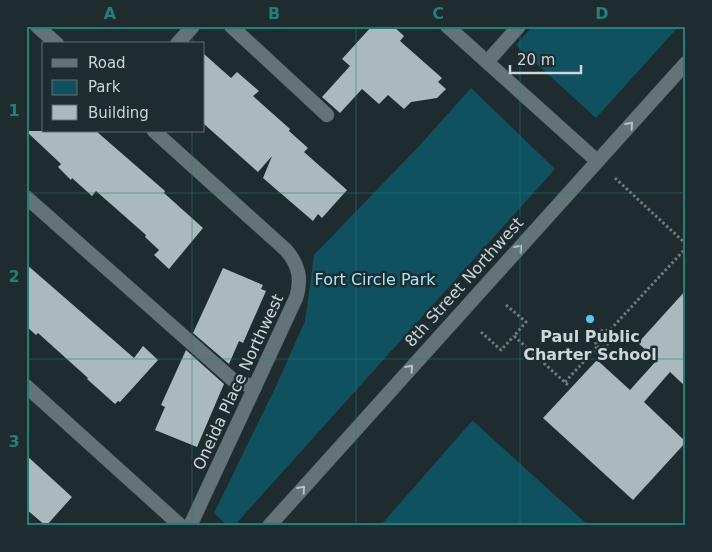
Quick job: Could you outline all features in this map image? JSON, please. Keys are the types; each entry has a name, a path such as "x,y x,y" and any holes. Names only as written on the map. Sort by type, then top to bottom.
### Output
{"street":[{"path":"37,26 55,42"},
{"path":"179,42 193,26"},
{"path":"231,26 327,115"},
{"path":"447,26 597,162"},
{"path":"487,62 520,26"},
{"name":"8th Street Northwest","path":"269,526 686,63"},
{"name":"Oneida Place Northwest","path":"155,132 286,250 298,267 300,288 190,526"},
{"path":"26,197 232,380 255,386"},
{"path":"28,391 181,526"}],"path":[{"path":"615,178 686,244"},
{"path":"597,347 595,343 596,336 601,331 610,330 686,248"},
{"path":"481,332 501,350 514,336 526,322 506,305"},
{"path":"564,382 597,347 603,347 612,342 610,330"},
{"path":"514,336 569,386"}],"green space":[{"path":"533,26 679,26 596,118 516,45"},
{"name":"Fort Circle Park","path":"471,88 555,169 234,526 228,526 214,513 277,384 305,321 314,255 420,145"},
{"path":"473,421 589,526 380,526"}],"building":[{"path":"372,26 393,26 404,36 400,41 442,78 438,82 446,89 437,98 411,102 404,109 388,95 379,104 362,89 340,113 322,97 350,66 342,59"},
{"path":"205,55 231,78 237,72 259,91 253,96 308,148 304,152 347,190 322,218 318,214 313,221 263,178 272,156 258,172 205,125"},
{"path":"26,131 97,132 165,191 164,193 203,228 169,269 154,255 159,250 145,237 146,235 96,191 92,196 72,178 71,180 58,167 61,164"},
{"path":"26,264 134,358 143,346 158,360 120,402 118,401 115,404 38,333 36,335 26,326"},
{"path":"223,268 263,285 261,289 266,291 243,343 239,341 229,364 193,333"},
{"path":"686,290 686,387 670,372 644,402 686,442 633,500 543,418 597,360 630,390 657,360 638,343"},
{"path":"186,350 224,384 197,447 155,430 165,407 161,405"},
{"path":"26,455 72,497 46,526 26,509"}],"place":[{"name":"Paul Public Charter School","path":"590,319"}]}
